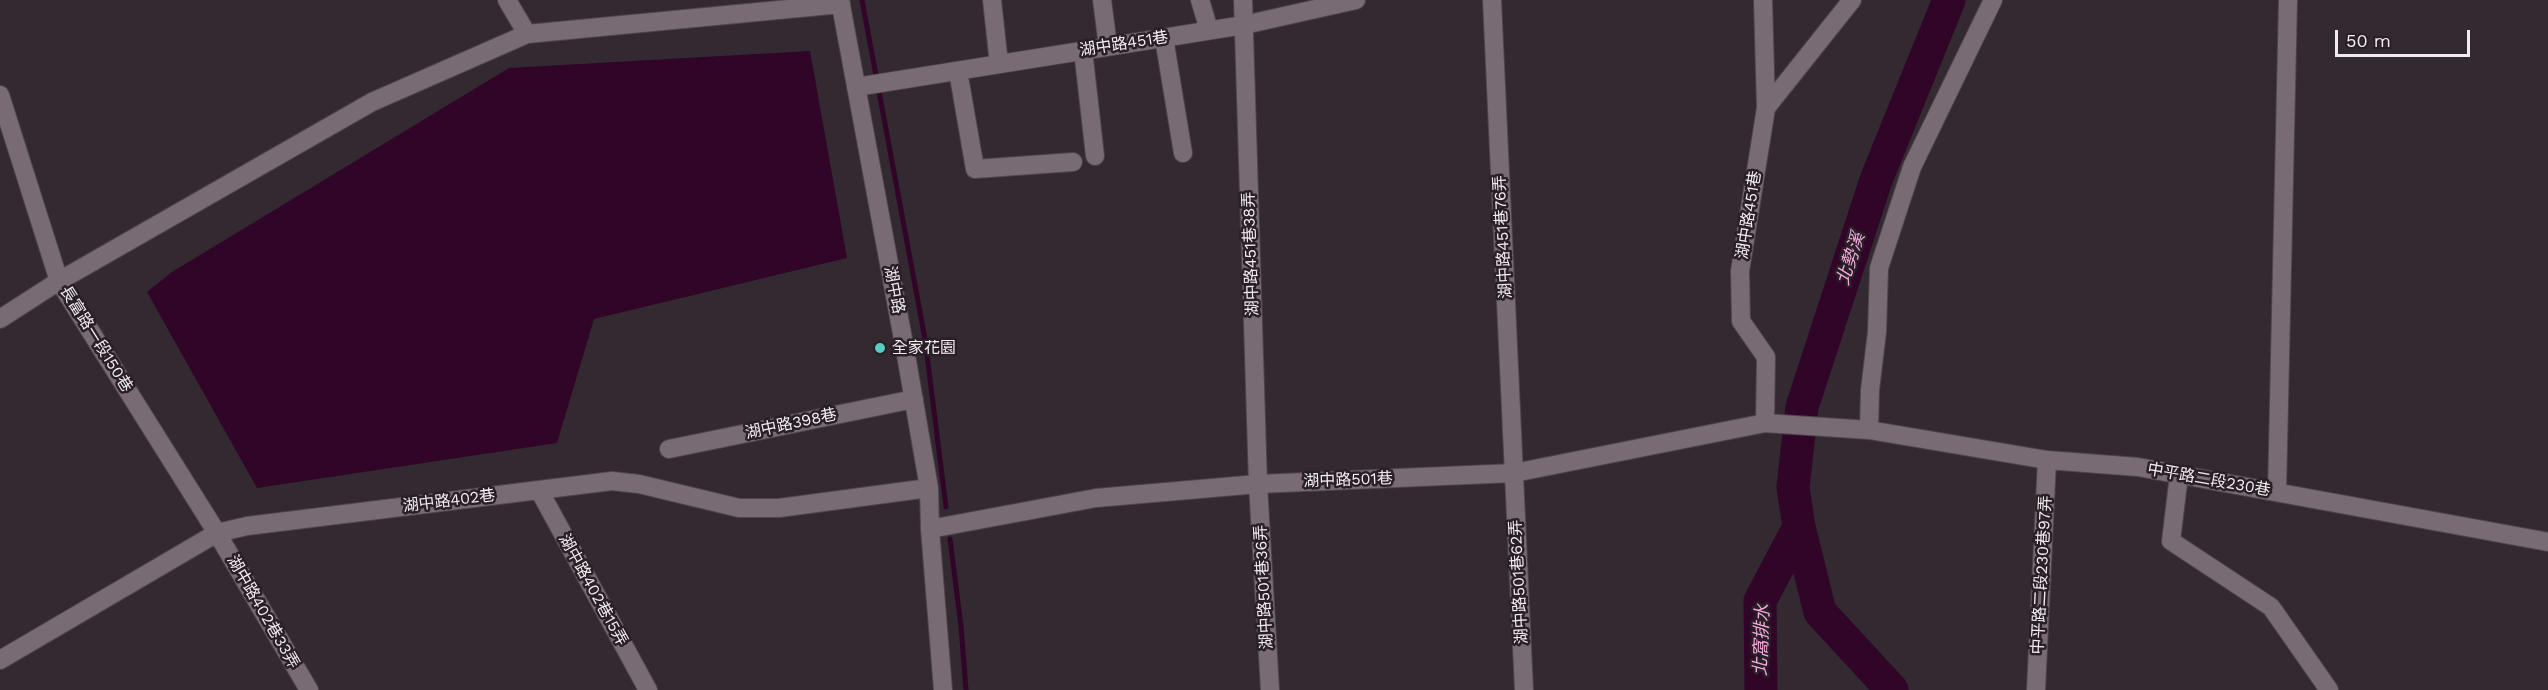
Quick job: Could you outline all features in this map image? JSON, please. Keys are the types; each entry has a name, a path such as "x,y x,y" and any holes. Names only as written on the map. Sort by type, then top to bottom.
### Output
{"street":[{"path":"507,0 527,34"},
{"path":"992,0 999,64"},
{"path":"1102,0 1108,46"},
{"path":"1200,0 1209,30"},
{"name":"湖中路451巷38弄","path":"1243,0 1258,484"},
{"name":"湖中路451巷","path":"856,87 1244,25 1356,0"},
{"name":"湖中路451巷76弄","path":"1492,0 1514,473"},
{"name":"湖中路451巷","path":"1763,0 1766,108 1740,271 1741,321 1766,357 1765,423"},
{"path":"1766,108 1852,0"},
{"path":"1869,430 1870,390 1878,332 1879,268 1912,167 1993,0"},
{"path":"2277,492 2288,0"},
{"path":"0,318 59,281 372,102 527,34 841,2"},
{"name":"湖中路","path":"841,2 929,488 930,529 943,690"},
{"path":"1164,38 1183,153"},
{"path":"1083,50 1095,156"},
{"path":"957,71 975,169 1073,162"},
{"name":"長富路一段150巷","path":"0,95 59,281 217,533"},
{"name":"湖中路398巷","path":"669,449 914,399"},
{"name":"湖中路501巷","path":"930,529 1096,498 1258,484 1514,473 1765,423 1869,430"},
{"name":"中平路二段230巷","path":"1869,430 2047,460 2138,467 2548,543"},
{"name":"中平路二段230巷97弄","path":"2036,690 2047,460"},
{"name":"湖中路501巷62弄","path":"1514,473 1524,690"},
{"path":"2179,474 2171,541 2271,607 2329,690"},
{"name":"湖中路402巷","path":"0,660 217,533 247,526 612,481 639,484 739,508 779,508 929,488"},
{"name":"湖中路501巷36弄","path":"1258,484 1270,690"},
{"name":"湖中路402巷15弄","path":"539,490 648,690"},
{"name":"湖中路402巷33弄","path":"217,533 309,690"}],"shaded area":[{"path":"810,51 847,258 594,319 557,443 257,488 147,292 172,272 509,68"}],"waterway":[{"path":"862,0 925,339 946,507"},
{"name":"北勢溪","path":"1892,690 1820,612 1799,527 1793,487 1802,407 1876,180 1949,0"},
{"name":"北窩排水","path":"1761,690 1760,601 1799,527"},
{"path":"950,539 966,690"}],"place":[{"name":"全家花園","path":"880,348"}]}
